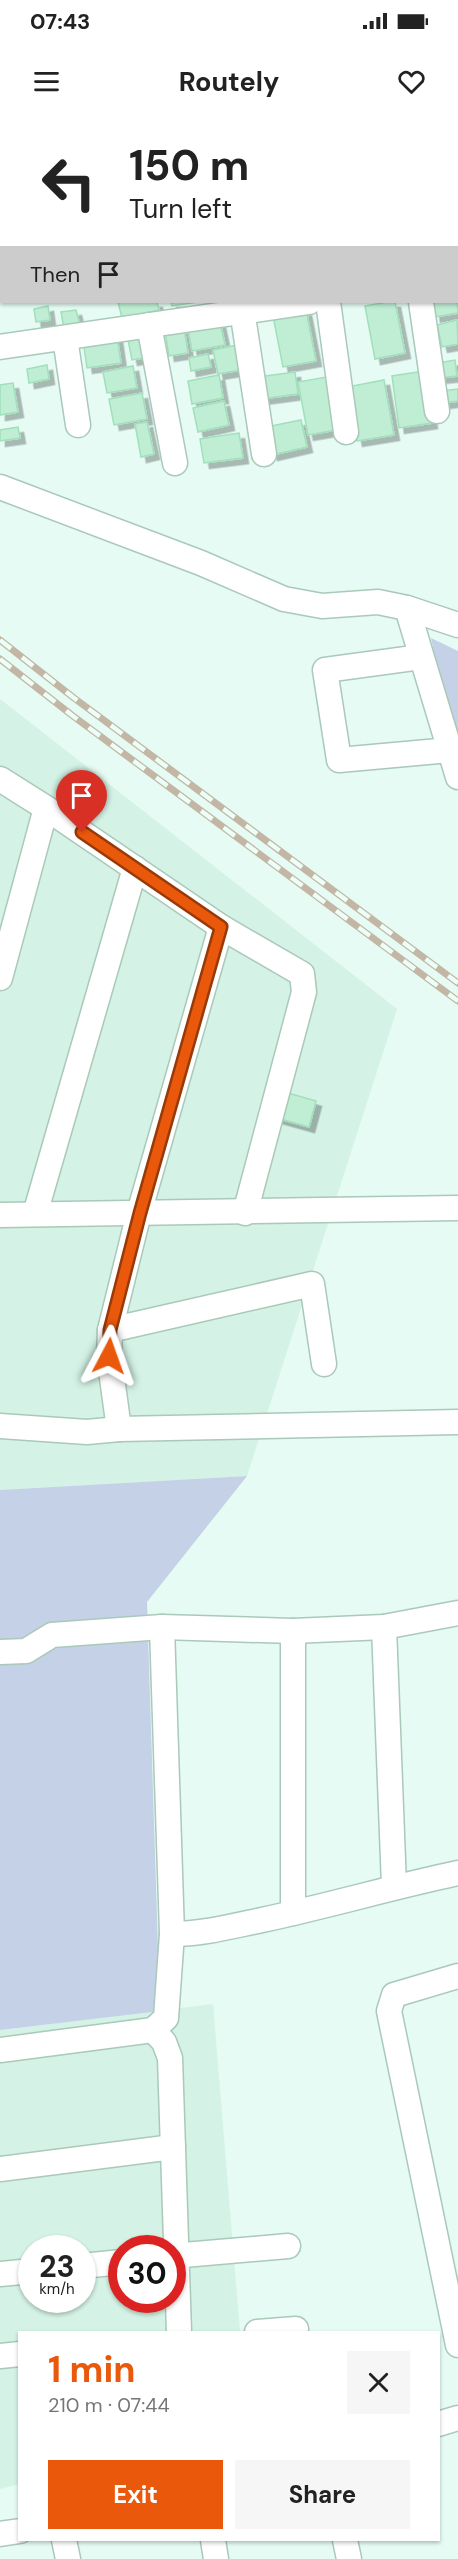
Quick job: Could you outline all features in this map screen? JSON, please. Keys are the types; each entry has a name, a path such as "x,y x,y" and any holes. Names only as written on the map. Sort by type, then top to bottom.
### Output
{"street":[{"path":"0,348 301,303"},
{"path":"328,303 346,432"},
{"path":"421,303 437,411"},
{"path":"242,310 264,454"},
{"path":"149,325 175,463"},
{"path":"65,338 78,425"},
{"path":"0,487 201,563 284,599 322,606 378,602 407,608 458,625"},
{"path":"407,608 458,777"},
{"path":"421,657 325,670 339,760 450,750"},
{"path":"0,779 221,927 302,974 304,992 245,1213"},
{"path":"0,978 46,808"},
{"path":"35,1214 135,868"},
{"path":"119,1429 109,1356 110,1330 140,1213 221,927"},
{"path":"0,1215 458,1208"},
{"path":"110,1330 312,1284 324,1364"},
{"path":"0,1426 87,1432 119,1429 458,1422"},
{"path":"0,1652 26,1651 52,1635 162,1627 293,1631 384,1627 458,1613"},
{"path":"0,2050 153,2030 166,2018 172,1934 162,1627"},
{"path":"384,1627 394,1886"},
{"path":"293,1631 293,1913"},
{"path":"172,1934 195,1934 458,1873"},
{"path":"458,1976 394,1995 389,2011 458,2345"},
{"path":"153,2030 164,2042 170,2058 174,2235"},
{"path":"0,2169 173,2147"},
{"path":"186,2255 288,2246"},
{"path":"0,2274 18,2272"},
{"path":"178,2313 179,2331"},
{"path":"270,2331 296,2329"},
{"path":"0,2356 18,2354"},
{"path":"440,2423 458,2418"},
{"path":"0,2535 18,2530"},
{"path":"64,2541 68,2559"},
{"path":"213,2541 216,2559"},
{"path":"345,2541 349,2559"}],"shaded area":[{"path":"431,638 458,651 458,743 441,686"},
{"path":"0,699 397,1009 247,1476 0,1490"},
{"path":"247,1476 147,1602 160,2011 0,2030 0,1490"},
{"path":"213,2004 240,2331 18,2331 18,2484 0,2489 0,2030"}],"building":[{"path":"118,303 157,303 159,310 122,318"},
{"path":"171,303 192,303 172,306"},
{"path":"395,303 405,353 375,359 365,306"},
{"path":"433,303 457,303 458,313 435,317"},
{"path":"48,306 50,320 36,322 34,309"},
{"path":"76,310 80,326 64,329 61,312"},
{"path":"306,310 316,361 283,367 273,316"},
{"path":"457,320 458,344 442,347 437,325"},
{"path":"220,322 225,345 192,351 188,328"},
{"path":"184,328 188,353 169,356 165,331"},
{"path":"140,333 144,358 132,360 127,335"},
{"path":"117,336 121,363 87,368 83,340"},
{"path":"242,344 247,369 218,374 213,350"},
{"path":"208,354 211,367 191,371 189,358"},
{"path":"455,360 457,376 439,378 437,363"},
{"path":"47,365 49,379 29,383 27,369"},
{"path":"133,366 137,388 107,393 103,372"},
{"path":"424,371 432,423 399,428 392,376"},
{"path":"295,372 298,394 261,399 258,377"},
{"path":"219,375 223,398 192,404 188,381"},
{"path":"332,376 342,429 308,435 298,382"},
{"path":"384,380 394,435 357,441 347,387"},
{"path":"13,383 18,412 0,415 0,385"},
{"path":"458,389 458,401 445,403 443,391"},
{"path":"142,393 147,419 114,425 109,399"},
{"path":"224,401 229,425 198,432 193,408"},
{"path":"301,420 307,447 272,455 266,427"},
{"path":"147,422 154,454 141,457 135,424"},
{"path":"18,427 20,438 0,441 0,430"},
{"path":"239,433 243,458 204,463 200,439"},
{"path":"281,1091 316,1101 309,1127 273,1117"}],"railway":[{"path":"0,640 74,698 458,983"},
{"path":"0,659 73,716 458,1001"}],"route":[{"path":"82,832 221,927 140,1213 110,1330 109,1356"}]}
